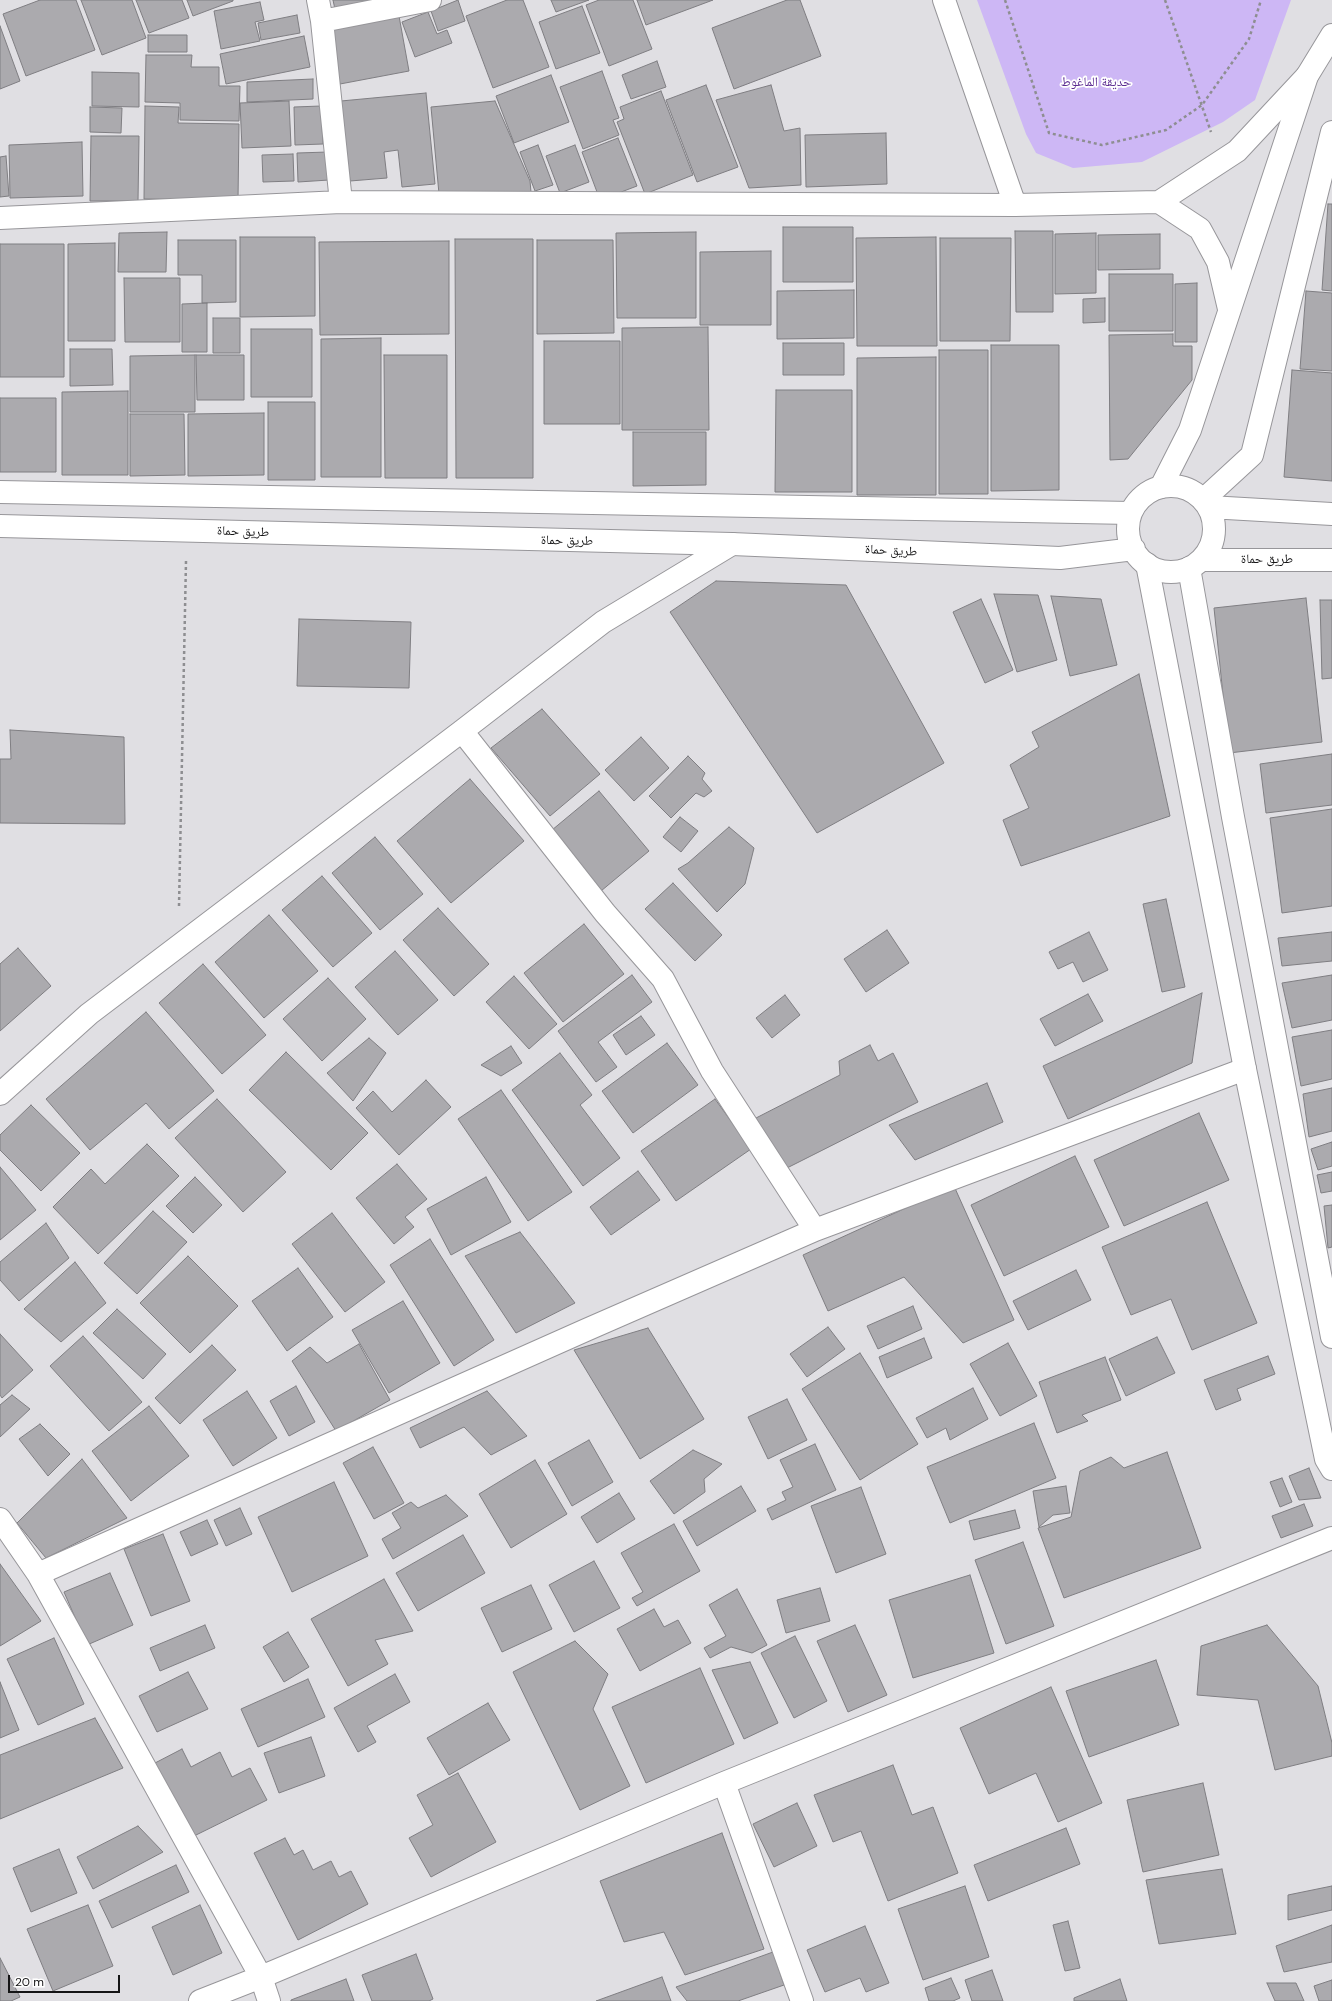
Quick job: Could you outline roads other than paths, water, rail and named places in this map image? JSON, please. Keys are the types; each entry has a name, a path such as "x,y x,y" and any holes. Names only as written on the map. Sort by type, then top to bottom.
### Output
{"street":[{"path":"318,0 322,21 341,202"},
{"path":"322,21 430,0"},
{"path":"944,0 1015,205"},
{"path":"0,218 341,202 1015,205 1159,202 1237,151 1307,76 1332,35"},
{"path":"1161,487 1190,430 1307,76"},
{"path":"1206,504 1252,455 1332,132"},
{"path":"1159,202 1200,229 1218,262 1230,308"},
{"path":"1175,486 1188,489 1206,504 1214,520 1214,533 1210,548 1195,564 1175,572 1160,571 1140,557 1129,541 1128,526 1131,513 1138,501 1148,492 1161,487 1175,486"},
{"path":"0,492 1131,513"},
{"path":"1206,504 1332,514"},
{"name":"طريق حماة","path":"0,526 732,544 1060,558 1140,557"},
{"path":"0,1094 89,1014 179,947 603,622 732,544"},
{"path":"1140,557 1326,1459 1332,1469"},
{"name":"طريق حماة","path":"1195,564 1332,560"},
{"path":"1195,564 1232,817 1332,1337"},
{"path":"462,731 605,913 663,979 712,1071 815,1230"},
{"path":"38,1574 815,1230 1246,1069"},
{"path":"0,1519 38,1574 261,1977 269,2001"},
{"path":"200,2001 261,1977 724,1783 1332,1538"},
{"path":"724,1783 802,2001"}],"park label":[{"name":"حديقة الماغوط","path":"1096,83"}]}
